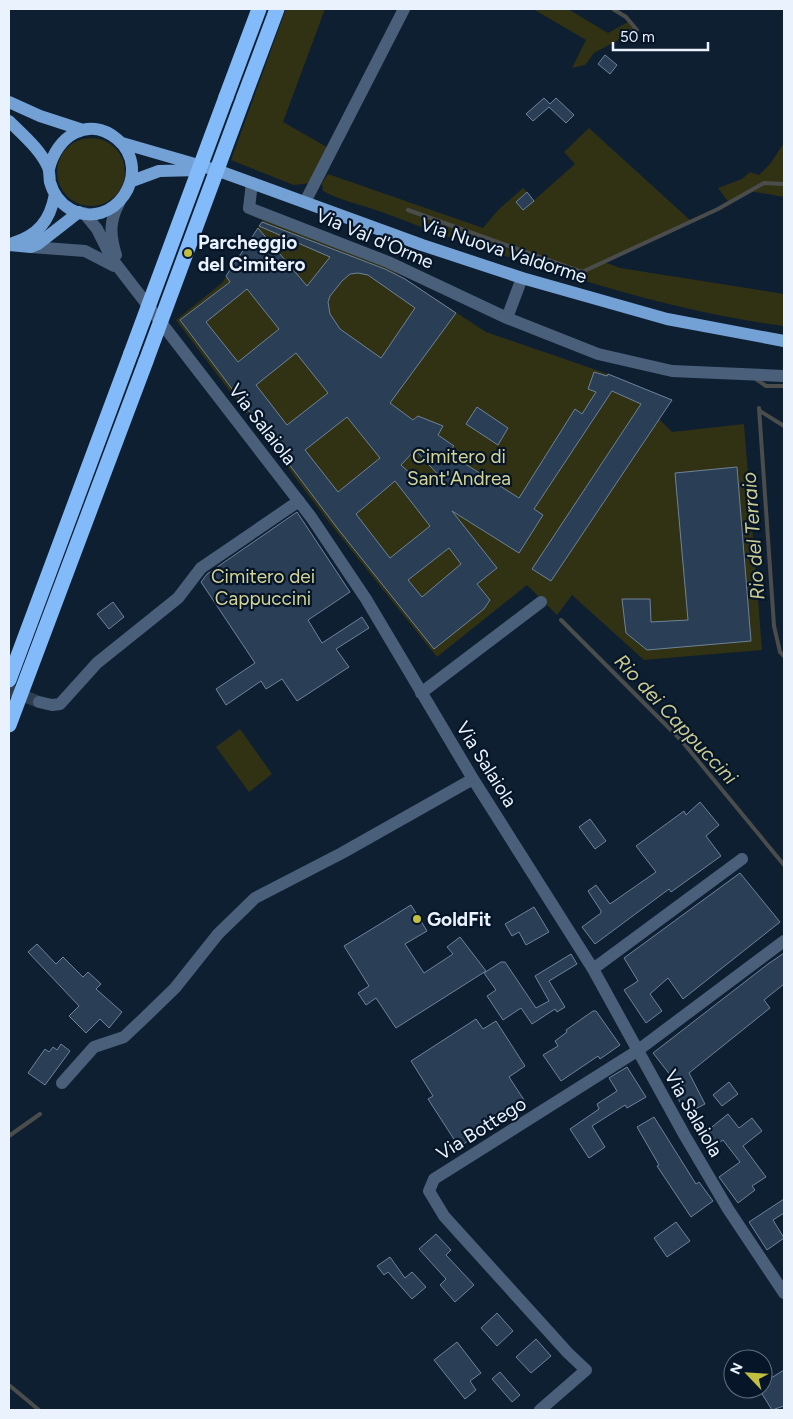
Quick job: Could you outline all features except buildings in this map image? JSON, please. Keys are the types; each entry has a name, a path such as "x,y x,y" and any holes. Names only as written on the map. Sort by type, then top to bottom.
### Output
{"highway":[{"path":"9,680 259,9"},
{"path":"9,725 276,9"}],"main road":[{"path":"9,102 40,116 84,130 106,132 122,143 131,161 132,181 127,193 119,203 103,212 82,213 70,218 46,241 31,247 9,245"},
{"path":"9,121 31,142 49,169"},
{"path":"82,213 61,202 55,194 50,182 49,169 52,155 60,144 71,135 84,130"},
{"name":"Via Nuova Valdorme","path":"122,143 219,171 422,245 522,278 667,319 784,341"},
{"name":"Via Nuova Valdorme","path":"132,181 160,171 219,171"},
{"path":"9,245 28,237 43,226 55,194"}],"street":[{"path":"305,202 404,9"},
{"name":"Via Val d'Orme","path":"252,183 249,208 388,262 507,318 598,354 672,371 784,376"},
{"name":"Via Salaiola","path":"119,203 111,222 111,237 122,272"},
{"name":"Via Salaiola","path":"82,213 97,229 122,272 299,501 366,599 473,779 594,969 637,1051 728,1209 784,1293"},
{"path":"31,247 85,251 122,272"},
{"path":"507,318 522,278"},
{"path":"39,702 52,706 60,704 97,663 178,598 201,568 299,501"},
{"path":"421,693 541,602"},
{"path":"62,1083 94,1047 124,1037 142,1020 175,988 218,934 255,898 342,853 473,779"},
{"path":"594,969 742,859"},
{"path":"637,1051 784,941"},
{"name":"Via Bottego","path":"540,1410 586,1370 568,1354 444,1216 429,1191 434,1179 637,1051"}],"green space":[{"path":"286,9 325,9 283,122 332,150 311,183 294,185 231,160"},
{"path":"533,9 568,9 608,33 630,21 637,30 594,53 585,65 572,68 586,40"},
{"path":"589,128 691,221 604,262 620,268 784,294 784,326 744,320 664,303 585,281 457,240 323,191 322,183 328,174 483,228 499,209 523,188 527,192 516,202 523,210 575,164 564,152"},
{"path":"91,138 104,141 115,148 122,159 125,172 122,185 115,196 104,203 91,206 78,203 67,196 60,185 57,172 60,159 67,148 78,141"},
{"path":"784,143 784,197 750,191 729,203 718,188 742,179 750,172 759,175 770,164"},
{"name":"Cimitero di Sant'Andrea","path":"265,217 387,267 486,332 608,374 672,400 659,419 672,432 744,424 762,650 644,660 572,595 557,615 527,585 437,657 332,526 176,320 222,283"},
{"path":"240,729 272,774 249,792 216,747"}],"waterway":[{"path":"613,9 626,17 637,30"},
{"path":"408,210 582,272 718,209 764,183 784,184"},
{"path":"756,379 766,386 784,386"},
{"name":"Rio del Terraio","path":"759,408 774,626 780,652 784,656"},
{"path":"760,411 784,426"},
{"name":"Rio dei Cappuccini","path":"561,620 681,740 784,865"},
{"path":"9,1136 40,1114"},
{"path":"9,1385 39,1410"}],"tunnel":[{"path":"9,690 39,702"}],"place":[{"name":"Parcheggio del Cimitero","path":"188,253"},
{"name":"GoldFit","path":"417,919"}],"park label":[{"name":"Cimitero dei Cappuccini","path":"263,587"}]}
